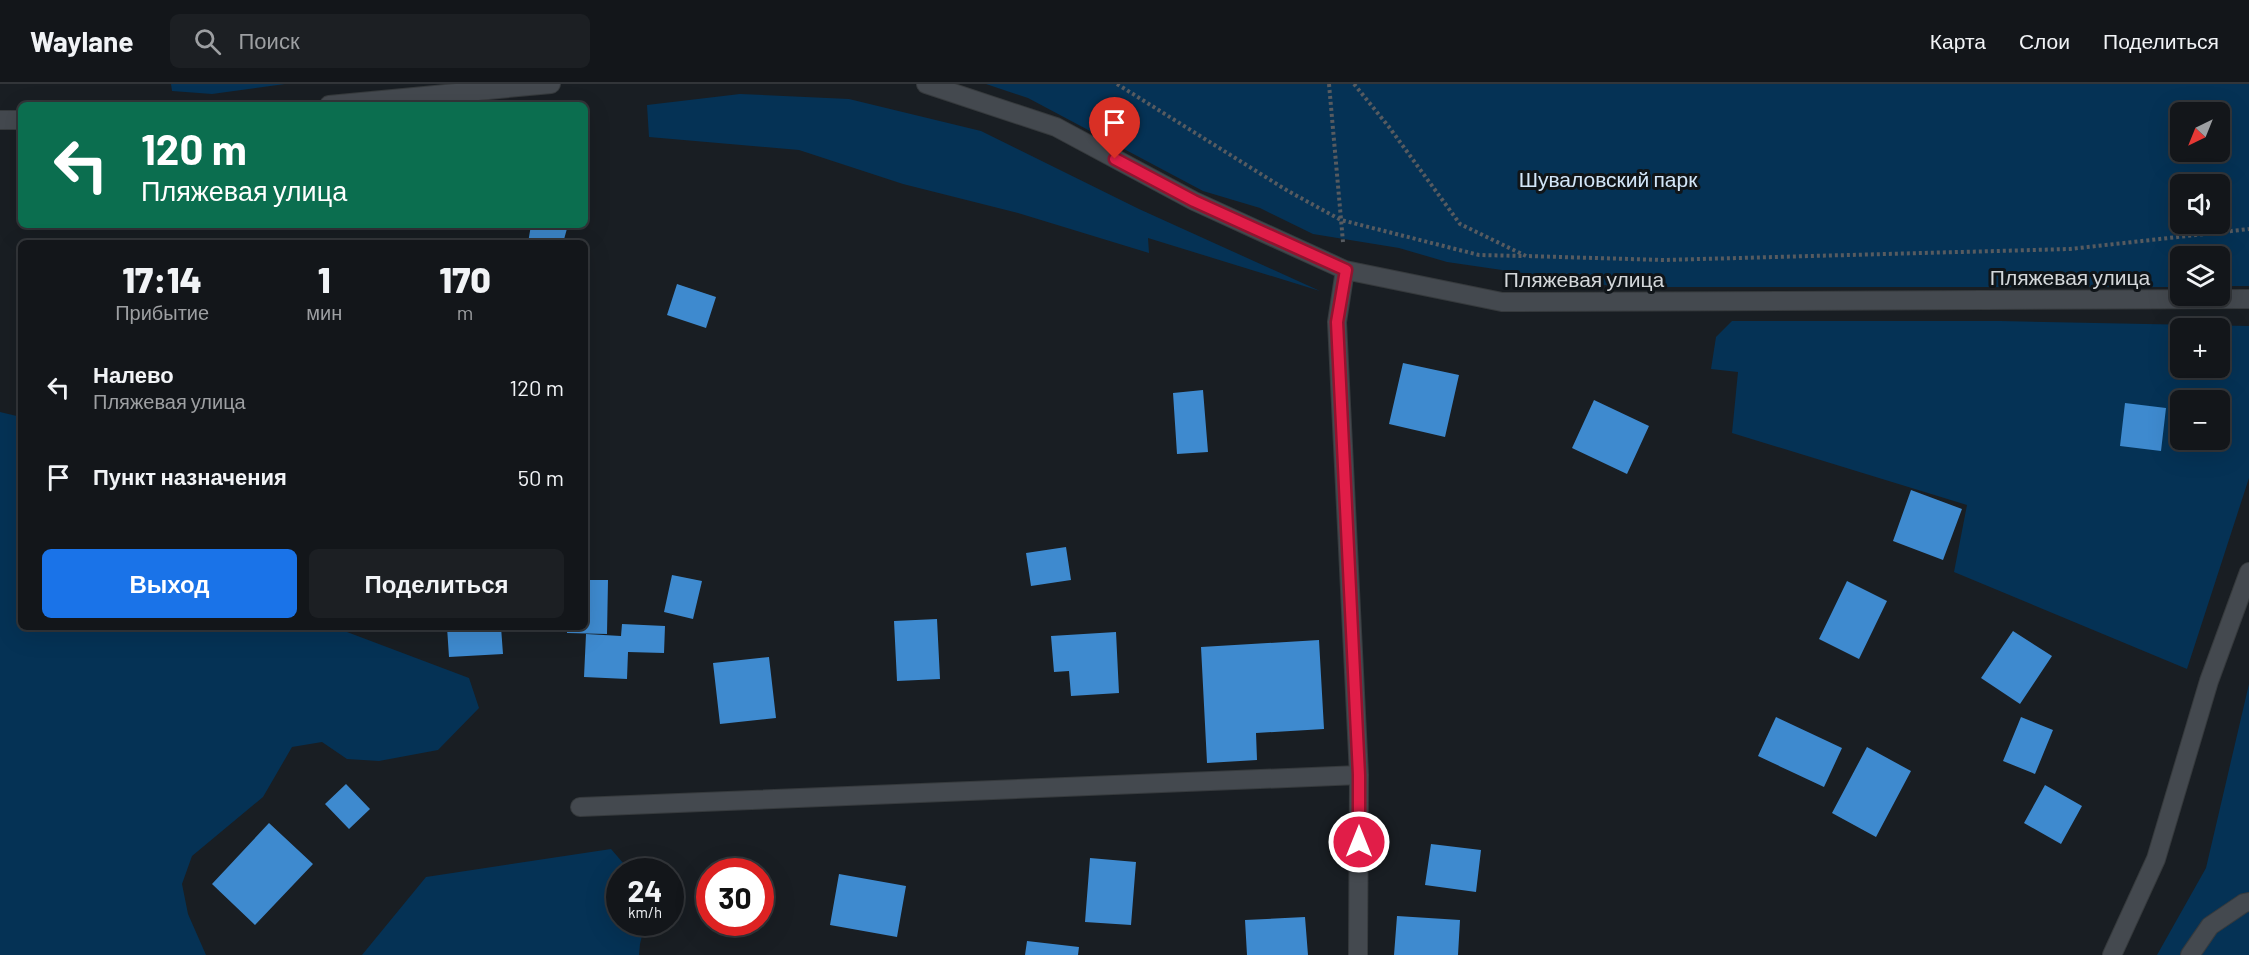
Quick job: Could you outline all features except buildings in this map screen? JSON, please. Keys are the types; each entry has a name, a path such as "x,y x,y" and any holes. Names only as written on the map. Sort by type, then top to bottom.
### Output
{"street":[{"path":"361,102 551,84"},
{"name":"Пляжевая улица","path":"926,84 1056,127 1194,201 1346,270 1502,302 2023,298 2249,299"},
{"path":"0,120 18,120"},
{"path":"1346,270 1337,322 1359,775 1358,955"},
{"path":"2112,955 2156,859 2209,681 2249,572"},
{"path":"580,807 1359,775"},
{"path":"2190,955 2210,926 2249,902"}],"path":[{"path":"1117,84 1288,191 1341,220 1479,255 1664,260 2070,249 2249,229"},
{"path":"1329,84 1346,270"},
{"path":"1354,84 1389,127 1460,224 1526,256"}],"green space":[{"path":"171,84 285,84 212,94 172,91"},
{"name":"Шуваловский парк","path":"986,84 2249,84 2249,286 2230,286 2230,246 2170,246 2170,287 1619,287 1447,262 1399,248 1313,234 1260,208 1203,191 1028,98"},
{"path":"740,94 849,99 981,131 1139,209 1320,291 1148,238 1149,253 1018,213 903,184 799,150 649,137 647,105"},
{"path":"1732,321 2000,321 2170,324 2170,378 2230,378 2230,326 2249,326 2249,478 2187,669 1954,572 1967,505 1732,433 1738,372 1711,369 1716,337"},
{"path":"0,412 18,416 18,630 345,630 469,678 479,708 438,750 379,761 347,759 322,742 292,747 263,797 192,856 182,884 188,914 206,955 0,955"},
{"path":"2249,684 2249,955 2157,955 2206,868"},
{"path":"611,849 619,858 606,858 606,936 642,936 639,955 362,955 426,877"}],"route":[{"path":"1115,159 1194,201 1346,270 1337,322 1359,775 1359,842"}]}
